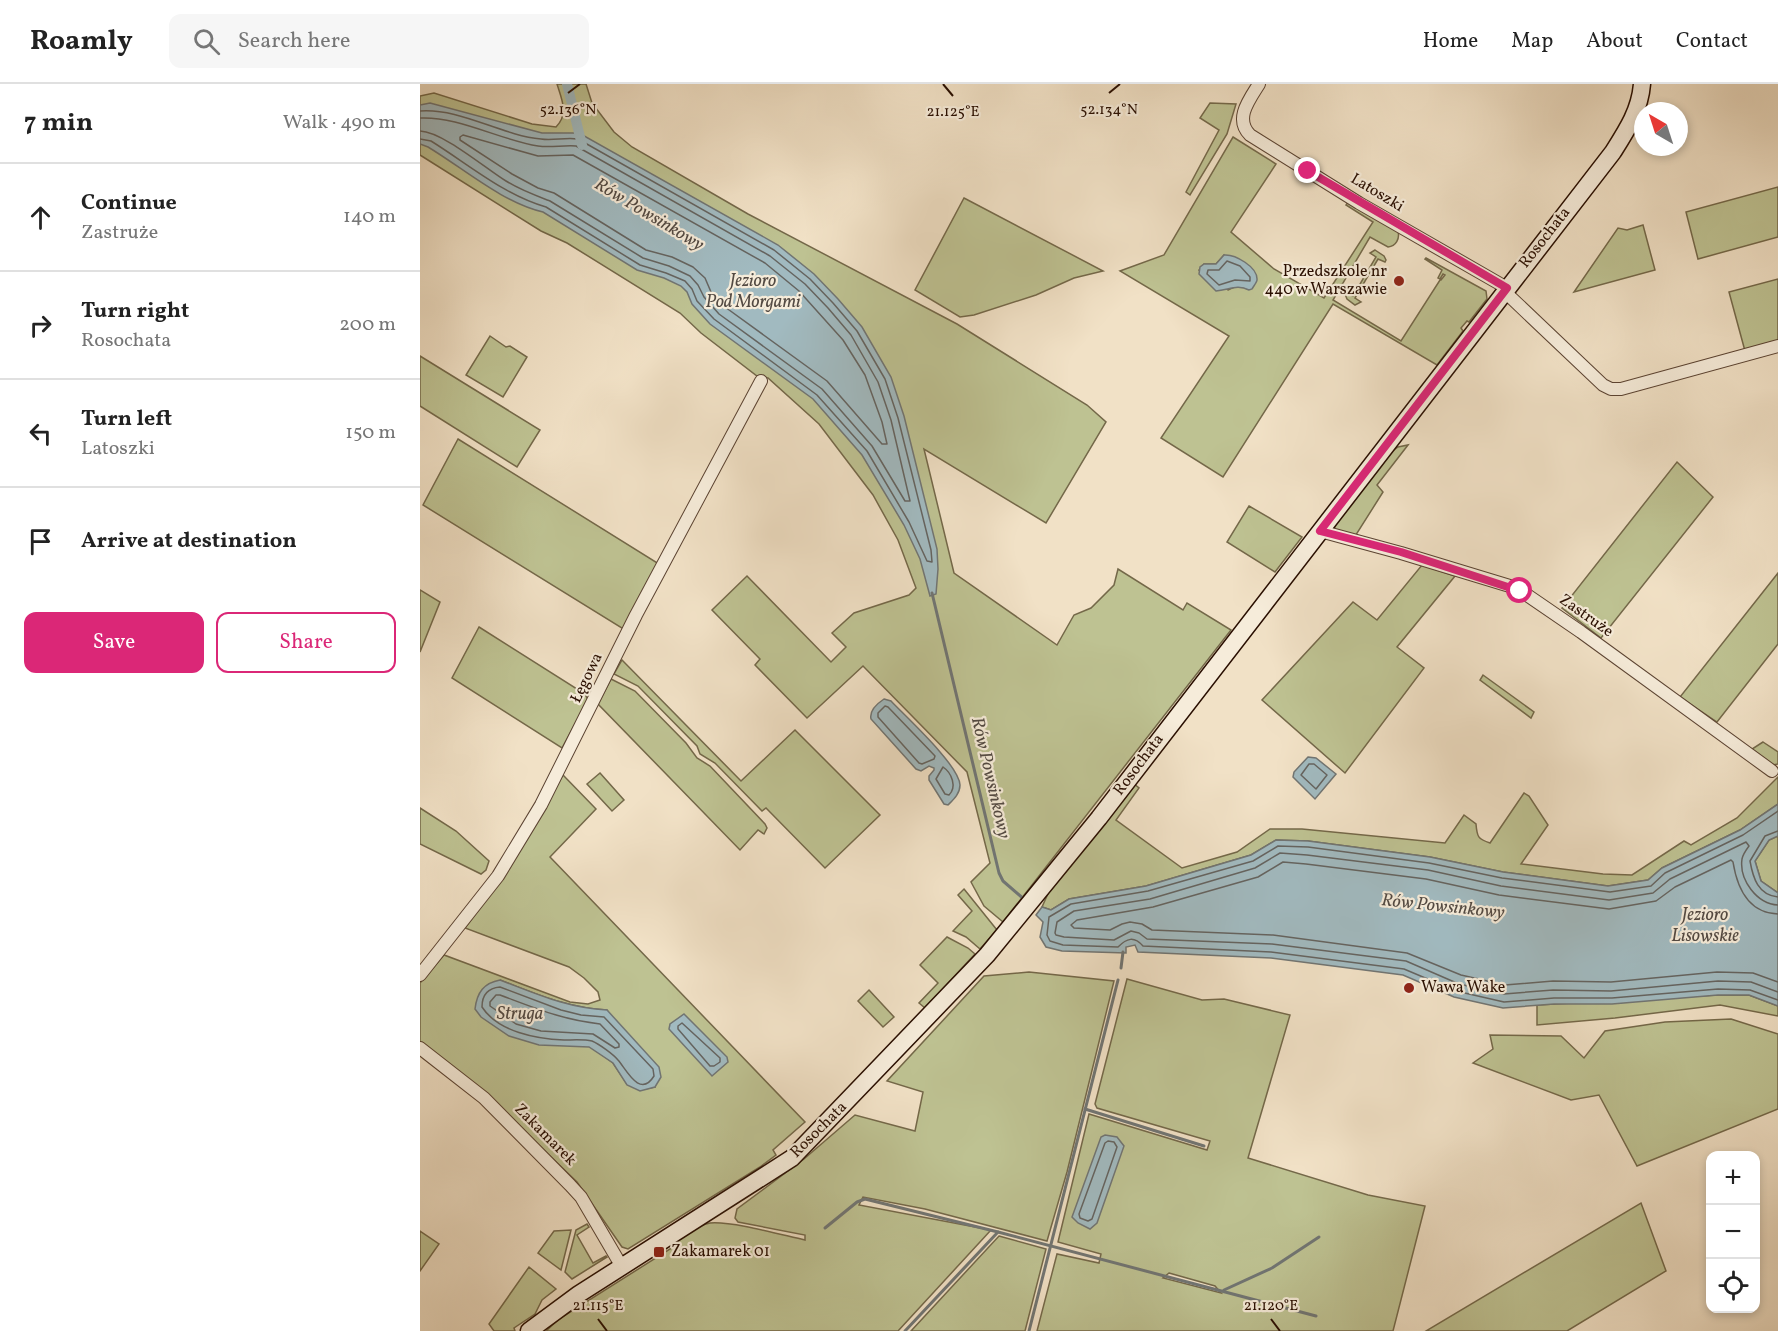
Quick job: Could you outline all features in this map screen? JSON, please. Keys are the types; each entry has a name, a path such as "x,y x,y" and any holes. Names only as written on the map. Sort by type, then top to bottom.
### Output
{"street":[{"name":"Latoszki","path":"1259,84 1246,105 1242,118 1243,126 1250,135 1506,289"},
{"name":"Rosochata","path":"529,1331 569,1300 792,1158 987,955 1099,818 1612,152 1635,116 1642,89"},
{"path":"1506,289 1603,385 1611,389 1622,389 1778,346"},
{"name":"Łęgowa","path":"420,975 498,876 536,814 636,615 761,381"},
{"name":"Zastruże","path":"1320,531 1401,552 1513,587 1602,646 1772,771"},
{"name":"Zakamarek","path":"420,1048 484,1098 570,1185 581,1197 622,1267"}],"green space":[{"path":"557,84 586,84 592,103 614,132 632,147 748,214 957,324 1087,405 1106,422 1046,523 924,449 954,573 1057,645 1074,615 1091,608 1114,585 1118,569 1183,610 1187,603 1231,630 1003,922 984,906 971,882 990,863 967,772 863,666 807,718 755,665 760,659 712,610 747,576 831,662 846,647 832,633 854,613 909,595 916,588 898,540 873,495 819,424 768,378 757,376 701,333 680,313 567,243 541,231 420,155 420,96 434,93 532,124 556,127 563,112"},
{"path":"1210,103 1236,104 1227,134 1190,195 1186,192 1219,130 1200,118"},
{"path":"1233,137 1276,164 1231,232 1274,269 1324,298 1373,222 1346,205 1348,202 1398,231 1398,237 1395,244 1388,247 1370,237 1333,300 1401,341 1445,275 1438,278 1442,270 1426,258 1486,291 1487,299 1469,322 1467,321 1461,328 1463,331 1437,365 1333,304 1223,477 1161,438 1229,336 1120,271 1164,255","holes":["1224,255 1248,289 1238,286 1228,290 1199,270 1204,264 1216,264"]},
{"path":"1778,187 1778,237 1698,259 1686,212"},
{"path":"964,198 1103,271 1074,278 1036,295 974,315 960,317 915,290"},
{"path":"1643,225 1655,270 1574,292 1618,228 1627,230"},
{"path":"1375,250 1386,260 1385,262 1378,259 1355,298 1361,302 1355,305 1347,299 1345,294 1353,296 1376,257 1370,253"},
{"path":"1778,279 1778,342 1745,351 1729,292"},
{"path":"490,336 527,357 503,397 466,375"},
{"path":"420,356 540,430 517,467 420,406"},
{"path":"458,439 659,564 625,630 423,505"},
{"path":"1408,445 1377,485 1383,492 1354,538 1336,533 1334,525 1388,454 1398,447"},
{"path":"1677,462 1713,497 1601,638 1562,608"},
{"path":"1249,506 1302,537 1275,572 1227,542"},
{"path":"1422,565 1455,576 1397,647 1424,668 1345,773 1262,700 1353,602 1377,620"},
{"path":"1778,573 1778,644 1717,722 1680,697"},
{"path":"420,590 440,602 420,652"},
{"path":"479,627 585,694 588,700 562,748 452,678"},
{"path":"622,660 741,781 795,730 880,815 825,868 766,808 762,811 715,763 700,754 697,746 638,686 614,674"},
{"path":"1483,675 1534,712 1531,718 1480,680"},
{"path":"611,679 635,691 686,743 697,758 710,766 765,824 767,828 764,834 758,830 740,850 598,704"},
{"path":"1763,742 1778,752 1778,764 1773,765 1752,749"},
{"path":"600,773 624,800 612,811 587,784"},
{"path":"563,775 596,809 550,857 805,1122 773,1150 776,1155 760,1167 628,1249 622,1247 577,1182 478,1087 420,1042 420,983 444,955 570,1002 588,1004 600,1000 598,992 569,967 465,928 510,867","holes":["500,980 565,1003 607,1010 655,1087 640,1090 627,1084 613,1063"]},
{"path":"1778,777 1778,804 1740,830 1662,868 1648,880 1608,886 1503,872 1430,857 1308,841 1276,840 1251,855 1146,886 1069,899 1051,910 1042,907 1051,887 1133,783 1139,788 1116,820 1182,868 1237,852 1270,829 1302,829 1445,843 1464,815 1476,824 1479,837 1490,843 1524,793 1529,796 1548,825 1521,864 1603,874 1632,875 1684,841 1691,845 1737,818"},
{"path":"420,808 456,831 489,861 486,870 481,874 420,844"},
{"path":"1778,836 1778,893 1761,881 1755,861 1769,840"},
{"path":"964,889 997,930 980,949 966,937 953,931 972,911 958,895"},
{"path":"947,937 975,954 925,1008 919,1003 938,983 920,965"},
{"path":"1029,972 1114,981 1067,1172 1047,1241 925,1209 863,1197 859,1205 991,1230 898,1331 546,1331 559,1319 678,1244 676,1240 706,1224 731,1224 805,1240 805,1235 738,1222 735,1218 737,1209 804,1159 855,1115 915,1131 923,1092 887,1081 984,976"},
{"path":"1127,979 1202,1000 1224,999 1290,1015 1248,1158 1368,1195 1425,1206 1393,1331 1037,1331 1057,1254 1099,1263 1101,1254 1058,1242 1089,1114 1207,1150 1210,1141 1097,1108 1095,1104","holes":["1169,1273 1215,1286 1221,1293 1163,1278"]},
{"path":"869,990 894,1017 883,1027 858,1001"},
{"path":"1749,995 1778,1006 1778,1016 1720,1005 1537,1025 1537,1005"},
{"path":"1731,1019 1778,1034 1778,1109 1637,1166 1599,1095 1571,1100 1473,1063 1493,1049 1490,1035 1561,1036 1584,1058 1605,1031 1665,1022"},
{"path":"1641,1203 1666,1271 1567,1331 1426,1331"},
{"path":"587,1224 589,1227 577,1235 593,1263 607,1257 572,1279 565,1272 576,1230"},
{"path":"571,1230 561,1270 538,1253 554,1231"},
{"path":"420,1231 439,1244 420,1271"},
{"path":"999,1236 1046,1249 1025,1331 911,1331"},
{"path":"529,1267 556,1289 542,1300 535,1314 514,1328 515,1331 494,1331 489,1324"}],"water":[{"name":"Jezioro Pod Morgami","path":"430,103 542,133 579,133 778,245 814,274 862,327 891,377 904,416 937,549 936,594 930,596 920,559 904,525 862,455 813,399 710,324 692,304 687,292 681,286 637,270 543,212 498,193 420,144 420,105"},
{"path":"1224,255 1240,259 1254,270 1257,280 1252,289 1237,287 1216,291 1199,274 1200,267 1204,264 1216,264"},
{"path":"884,699 891,701 951,766 960,785 956,796 948,805 944,804 929,780 934,768 929,766 921,771 916,769 871,719 873,710"},
{"path":"1308,757 1316,758 1336,774 1315,799 1293,777 1294,772"},
{"name":"Jezioro Lisowskie","path":"1778,804 1778,836 1769,840 1755,861 1761,881 1778,893 1778,1006 1749,995 1718,995 1612,1004 1554,1004 1503,1008 1454,997 1403,975 1271,958 1138,952 1135,945 1126,947 1126,953 1062,951 1046,947 1040,937 1043,922 1036,915 1042,907 1051,910 1069,899 1146,886 1251,855 1276,840 1308,841 1430,857 1503,872 1608,886 1648,880 1662,868 1740,830"},
{"name":"Struga","path":"500,980 565,1003 607,1010 659,1067 661,1077 655,1087 640,1091 627,1085 613,1063 589,1047 539,1045 509,1036 481,1017 475,1009 482,989"},
{"path":"684,1014 727,1057 728,1062 712,1076 669,1029 670,1024"},
{"path":"1105,1135 1117,1137 1124,1146 1097,1223 1090,1229 1072,1217 1101,1137"}],"waterway":[{"path":"567,84 582,145"},
{"name":"Rów Powsinkowy","path":"932,593 999,873 1003,881 1025,900"},
{"path":"1121,968 1123,952"},
{"path":"1029,1331 1118,980"},
{"path":"1085,1109 1204,1146"},
{"path":"825,1228 857,1202 865,1199 998,1232"},
{"path":"905,1331 998,1232 1316,1316"},
{"path":"1224,1290 1272,1268 1319,1237"}],"place":[{"name":"Przedszkole nr 440 w Warszawie","path":"1399,281"},
{"name":"Wawa Wake","path":"1409,988"},
{"name":"Zakamarek 01","path":"659,1252"}],"route":[{"path":"1308,171 1507,288 1320,531 1401,552 1520,591"}]}
